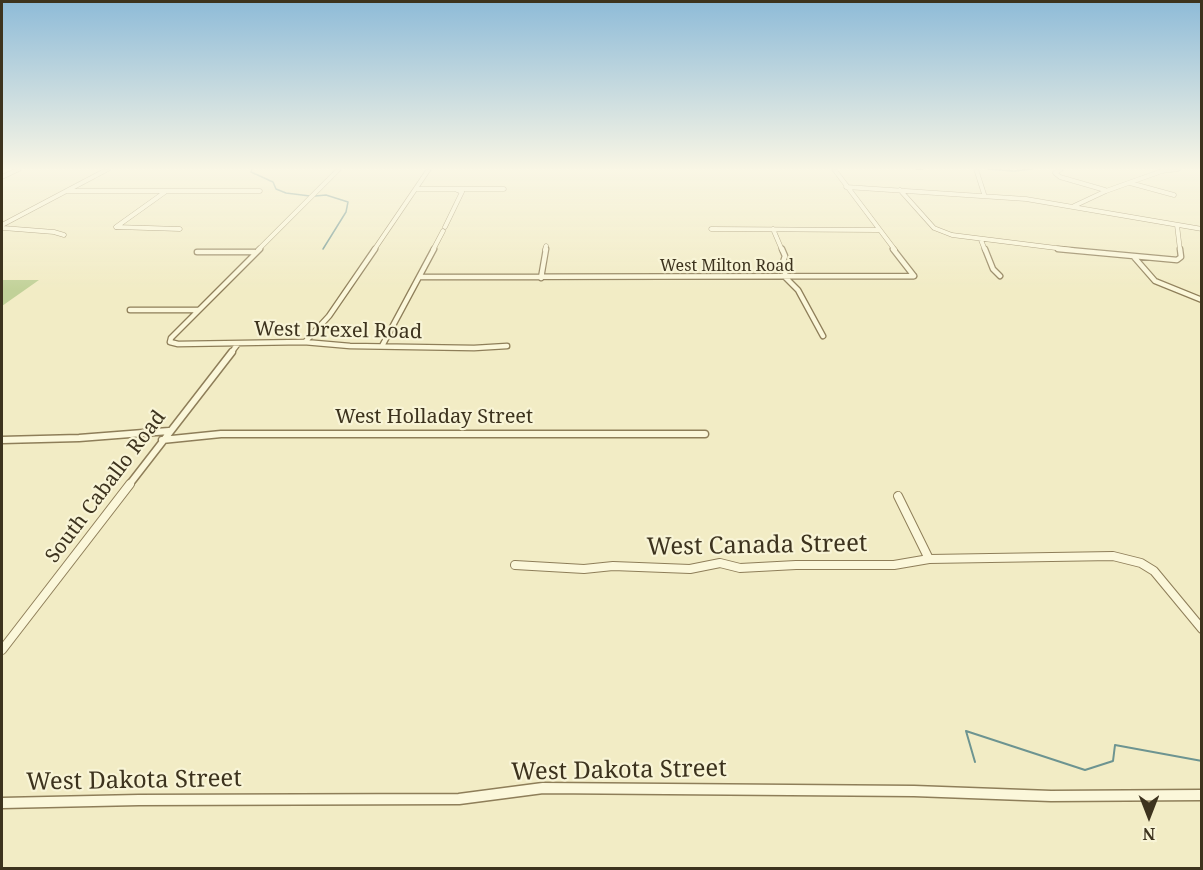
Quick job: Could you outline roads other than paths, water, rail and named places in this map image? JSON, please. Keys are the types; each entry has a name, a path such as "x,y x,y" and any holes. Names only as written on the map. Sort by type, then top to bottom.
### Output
{"street":[{"path":"2,228 35,210"},
{"path":"140,210 116,227 180,228"},
{"path":"130,310 198,310 298,210"},
{"path":"304,342 329,316 402,210"},
{"path":"382,346 453,210"},
{"path":"863,210 878,230"},
{"path":"918,210 934,228 952,235 1168,261 1181,257 1177,225"},
{"path":"1093,210 1202,229"},
{"path":"2,228 54,232 64,235"},
{"path":"711,229 878,230"},
{"path":"773,229 785,256 783,262 786,278 798,290 823,336"},
{"name":"West Milton Road","path":"419,277 914,276 878,230"},
{"path":"981,240 993,269 1000,276"},
{"path":"541,278 546,246"},
{"path":"197,252 255,252"},
{"path":"1134,257 1155,281 1202,300"},
{"name":"West Drexel Road","path":"198,310 169,341 178,344 237,345 304,342 382,346 507,346"},
{"name":"South Caballo Road","path":"2,650 237,345"},
{"path":"2,440 79,438 169,431"},
{"name":"West Holladay Street","path":"162,440 221,434 705,434"},
{"path":"898,496 929,559"},
{"name":"West Canada Street","path":"515,565 584,569 614,566 690,569 720,563 740,568 796,565 894,565 929,559 1113,556 1142,563 1154,571 1202,629"},
{"name":"West Dakota Street","path":"2,804 140,800 459,799 543,788 914,791 1051,796 1202,795"}],"waterway":[{"path":"323,249 346,210"},
{"path":"975,762 966,731 1085,770 1113,761 1115,745 1202,761"}]}
